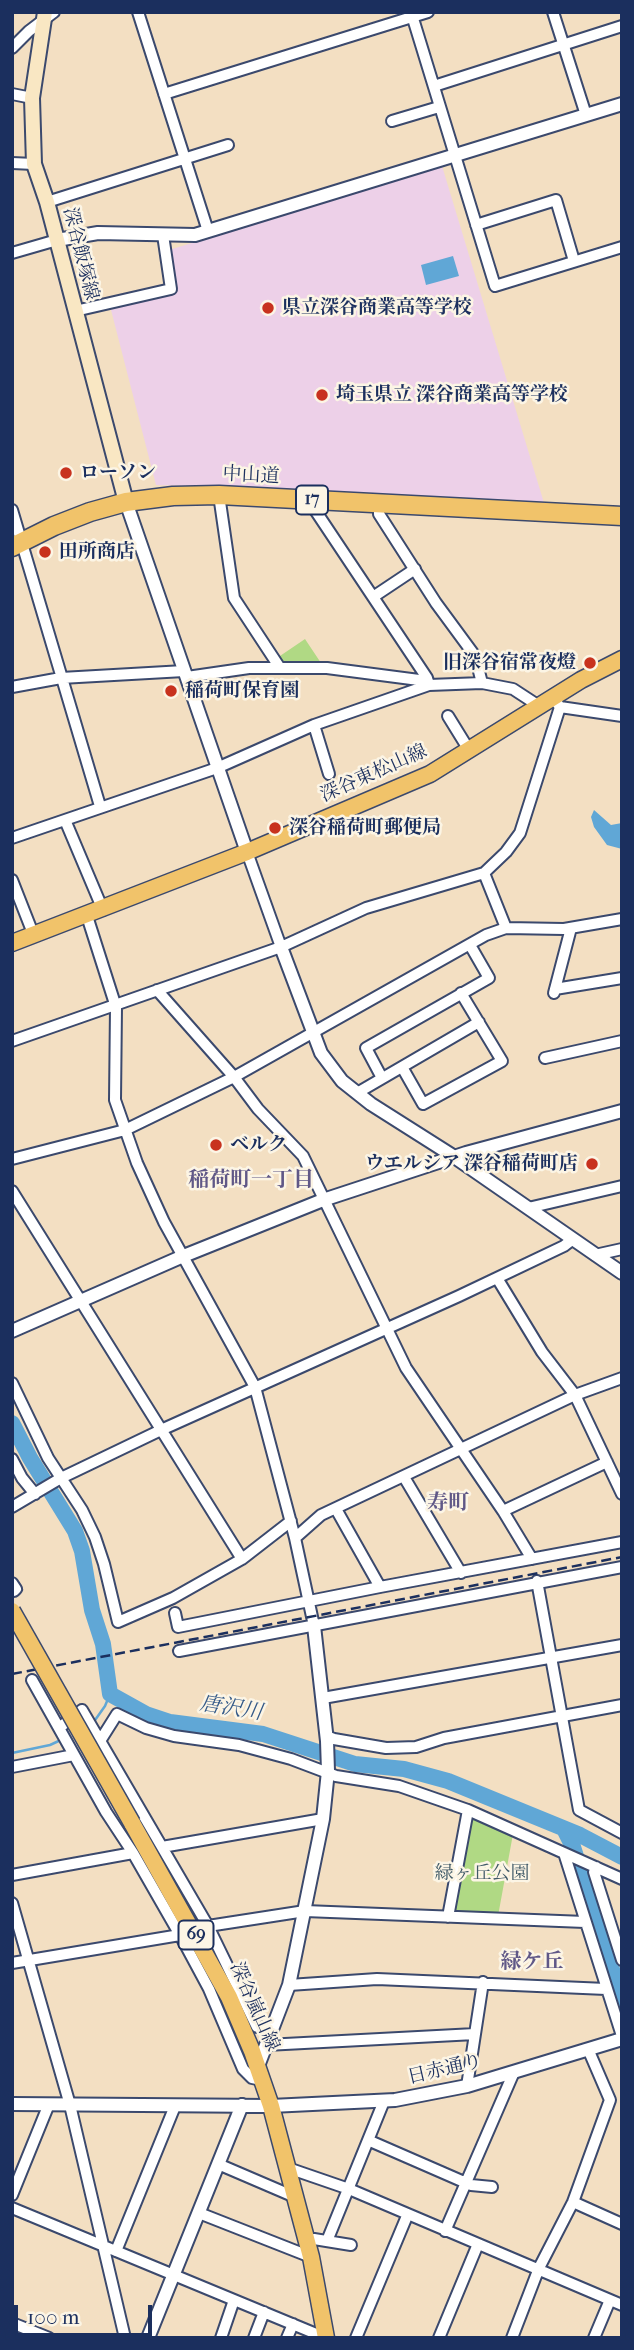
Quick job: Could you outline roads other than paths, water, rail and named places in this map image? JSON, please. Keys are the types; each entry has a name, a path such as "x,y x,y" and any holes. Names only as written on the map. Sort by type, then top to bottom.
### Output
{"highway":[{"name":"中山道","path":"17,544 72,518 126,502 173,495 219,495 622,516"}],"main road":[{"name":"深谷飯塚線","path":"48,14 32,98 34,164 47,202 126,502"},
{"name":"深谷東松山線","path":"12,943 247,852 430,774 622,659"},
{"name":"深谷嵐山線","path":"12,1611 229,1997 271,2106 309,2250 327,2338"}],"street":[{"path":"138,12 208,231"},
{"path":"164,94 428,12"},
{"path":"553,12 586,115"},
{"path":"12,48 48,14"},
{"path":"412,15 495,286 622,247"},
{"path":"434,86 622,26"},
{"path":"12,94 32,98"},
{"path":"12,253 57,240 98,233 187,236 208,231 622,104"},
{"path":"391,121 439,107"},
{"path":"47,202 228,145"},
{"path":"12,163 34,164"},
{"path":"476,225 556,200 574,261"},
{"path":"75,311 172,289 163,235"},
{"path":"219,495 234,598 281,667"},
{"path":"315,500 315,510 428,678 429,685"},
{"path":"126,502 281,947 312,1032 331,1068 357,1093 622,1273"},
{"path":"379,504 379,514 436,604 475,656 482,683"},
{"path":"12,509 17,544 100,806"},
{"path":"373,597 415,569"},
{"path":"12,687 61,678 185,674 281,667 327,668 419,680 429,685"},
{"path":"12,838 217,768 314,725 429,685 482,683 513,689 551,703 622,716"},
{"path":"12,1041 116,1007 281,947 366,908 484,873 520,834 551,703"},
{"path":"448,716 469,750"},
{"path":"314,725 329,774"},
{"path":"65,820 103,909"},
{"path":"484,873 506,928"},
{"path":"12,880 34,936"},
{"path":"32,1680 106,1812 180,1935 209,1989 243,2070 252,2078 260,2073 265,2045 289,1985 323,1819 327,1739 314,1626 291,1521 255,1387 181,1257 145,1183 115,1100 116,1007 87,916"},
{"path":"12,1159 125,1130 234,1077 486,935 506,928 571,928 622,919"},
{"path":"571,928 555,991 622,978"},
{"path":"382,1078 366,1048 489,978 470,945"},
{"path":"157,990 234,1077 258,1109 303,1156 415,1384 503,1511 532,1559"},
{"path":"402,1067 423,1104 502,1061 461,993"},
{"path":"357,1093 479,1023"},
{"path":"545,1058 622,1041"},
{"path":"12,1331 181,1257 323,1200 453,1157 622,1111"},
{"path":"528,1208 622,1186"},
{"path":"12,1191 242,1559"},
{"path":"12,1507 59,1479 497,1278 564,1246 573,1239"},
{"path":"595,1255 622,1249"},
{"path":"497,1278 542,1352 575,1395 622,1494"},
{"path":"295,1538 321,1515 575,1395 622,1378"},
{"path":"12,1383 59,1479 82,1510 95,1537 118,1622 173,1598 242,1559 291,1521"},
{"path":"12,1459 22,1478 36,1493"},
{"path":"503,1511 607,1462"},
{"path":"404,1478 461,1573"},
{"path":"336,1509 380,1587"},
{"path":"176,1613 178,1627 622,1542"},
{"path":"179,1651 622,1567"},
{"path":"537,1581 579,1810 622,1833"},
{"path":"323,1698 622,1645"},
{"path":"327,1739 386,1748 416,1747 444,1738 622,1704"},
{"path":"59,1728 82,1710 208,1926 257,2027 273,2027"},
{"path":"100,1741 117,1714 146,1728 174,1736 239,1745 327,1768 336,1776 399,1786 468,1810 622,1879"},
{"path":"12,1767 74,1755"},
{"path":"106,1812 136,1803"},
{"path":"448,1917 468,1810"},
{"path":"162,1847 323,1819"},
{"path":"12,1875 133,1853"},
{"path":"573,1857 585,1922 622,2038"},
{"path":"596,1867 594,1872 622,1960"},
{"path":"12,1903 70,2105 125,2338"},
{"path":"208,1926 305,1911 585,1922"},
{"path":"12,1963 180,1935"},
{"path":"289,1985 376,1979 606,1989"},
{"path":"467,2086 483,1982"},
{"path":"265,2045 475,2034"},
{"name":"日赤通り","path":"12,2104 271,2106 384,2101 467,2086 622,2038"},
{"path":"512,2338 539,2269 573,2202 610,2100 588,2049"},
{"path":"445,2231 514,2072"},
{"path":"610,2100 622,2104"},
{"path":"327,2241 370,2141 384,2101"},
{"path":"12,2195 49,2104"},
{"path":"116,2251 175,2105"},
{"path":"148,2338 242,2105"},
{"path":"370,2141 466,2183 492,2187"},
{"path":"218,2164 295,2197"},
{"path":"288,2168 349,2189 407,2216 622,2305"},
{"path":"573,2202 622,2224"},
{"path":"12,2208 327,2338"},
{"path":"199,2213 309,2250 314,2239 351,2245"},
{"path":"356,2338 407,2216"},
{"path":"439,2338 478,2244"},
{"path":"221,2338 234,2300"},
{"path":"594,2338 610,2300"},
{"path":"254,2338 264,2312"},
{"path":"287,2338 293,2324"},
{"path":"18,2329 49,2338"}],"water":[{"path":"453,256 459,276 426,285 421,265"},
{"path":"594,810 611,825 622,823 622,849 607,845 594,827 591,817"}],"waterway":[{"name":"唐沢川","path":"12,1423 75,1531 82,1551 92,1610 103,1644 110,1694 146,1714 170,1722 263,1734 355,1764 404,1769 448,1781 580,1835 622,1857"},
{"path":"93,1723 110,1694"},
{"path":"12,1753 50,1745 63,1739"},
{"path":"564,1829 573,1847 622,2001"}],"railway":[{"path":"12,1674 622,1557"}],"place":[{"name":"県立深谷商業高等学校","path":"268,308"},
{"name":"埼玉県立 深谷商業高等学校","path":"322,395"},
{"name":"ローソン","path":"66,473"},
{"name":"田所商店","path":"45,552"},
{"name":"旧深谷宿常夜燈","path":"590,663"},
{"name":"稲荷町保育園","path":"171,691"},
{"name":"深谷稲荷町郵便局","path":"275,828"},
{"name":"ベルク","path":"216,1145"},
{"name":"ウエルシア 深谷稲荷町店","path":"592,1164"}],"district":[{"name":"稲荷町一丁目","path":"251,1181"},
{"name":"寿町","path":"448,1504"},
{"name":"緑ケ丘","path":"532,1963"}],"park label":[{"name":"緑ヶ丘公園","path":"482,1874"}]}
